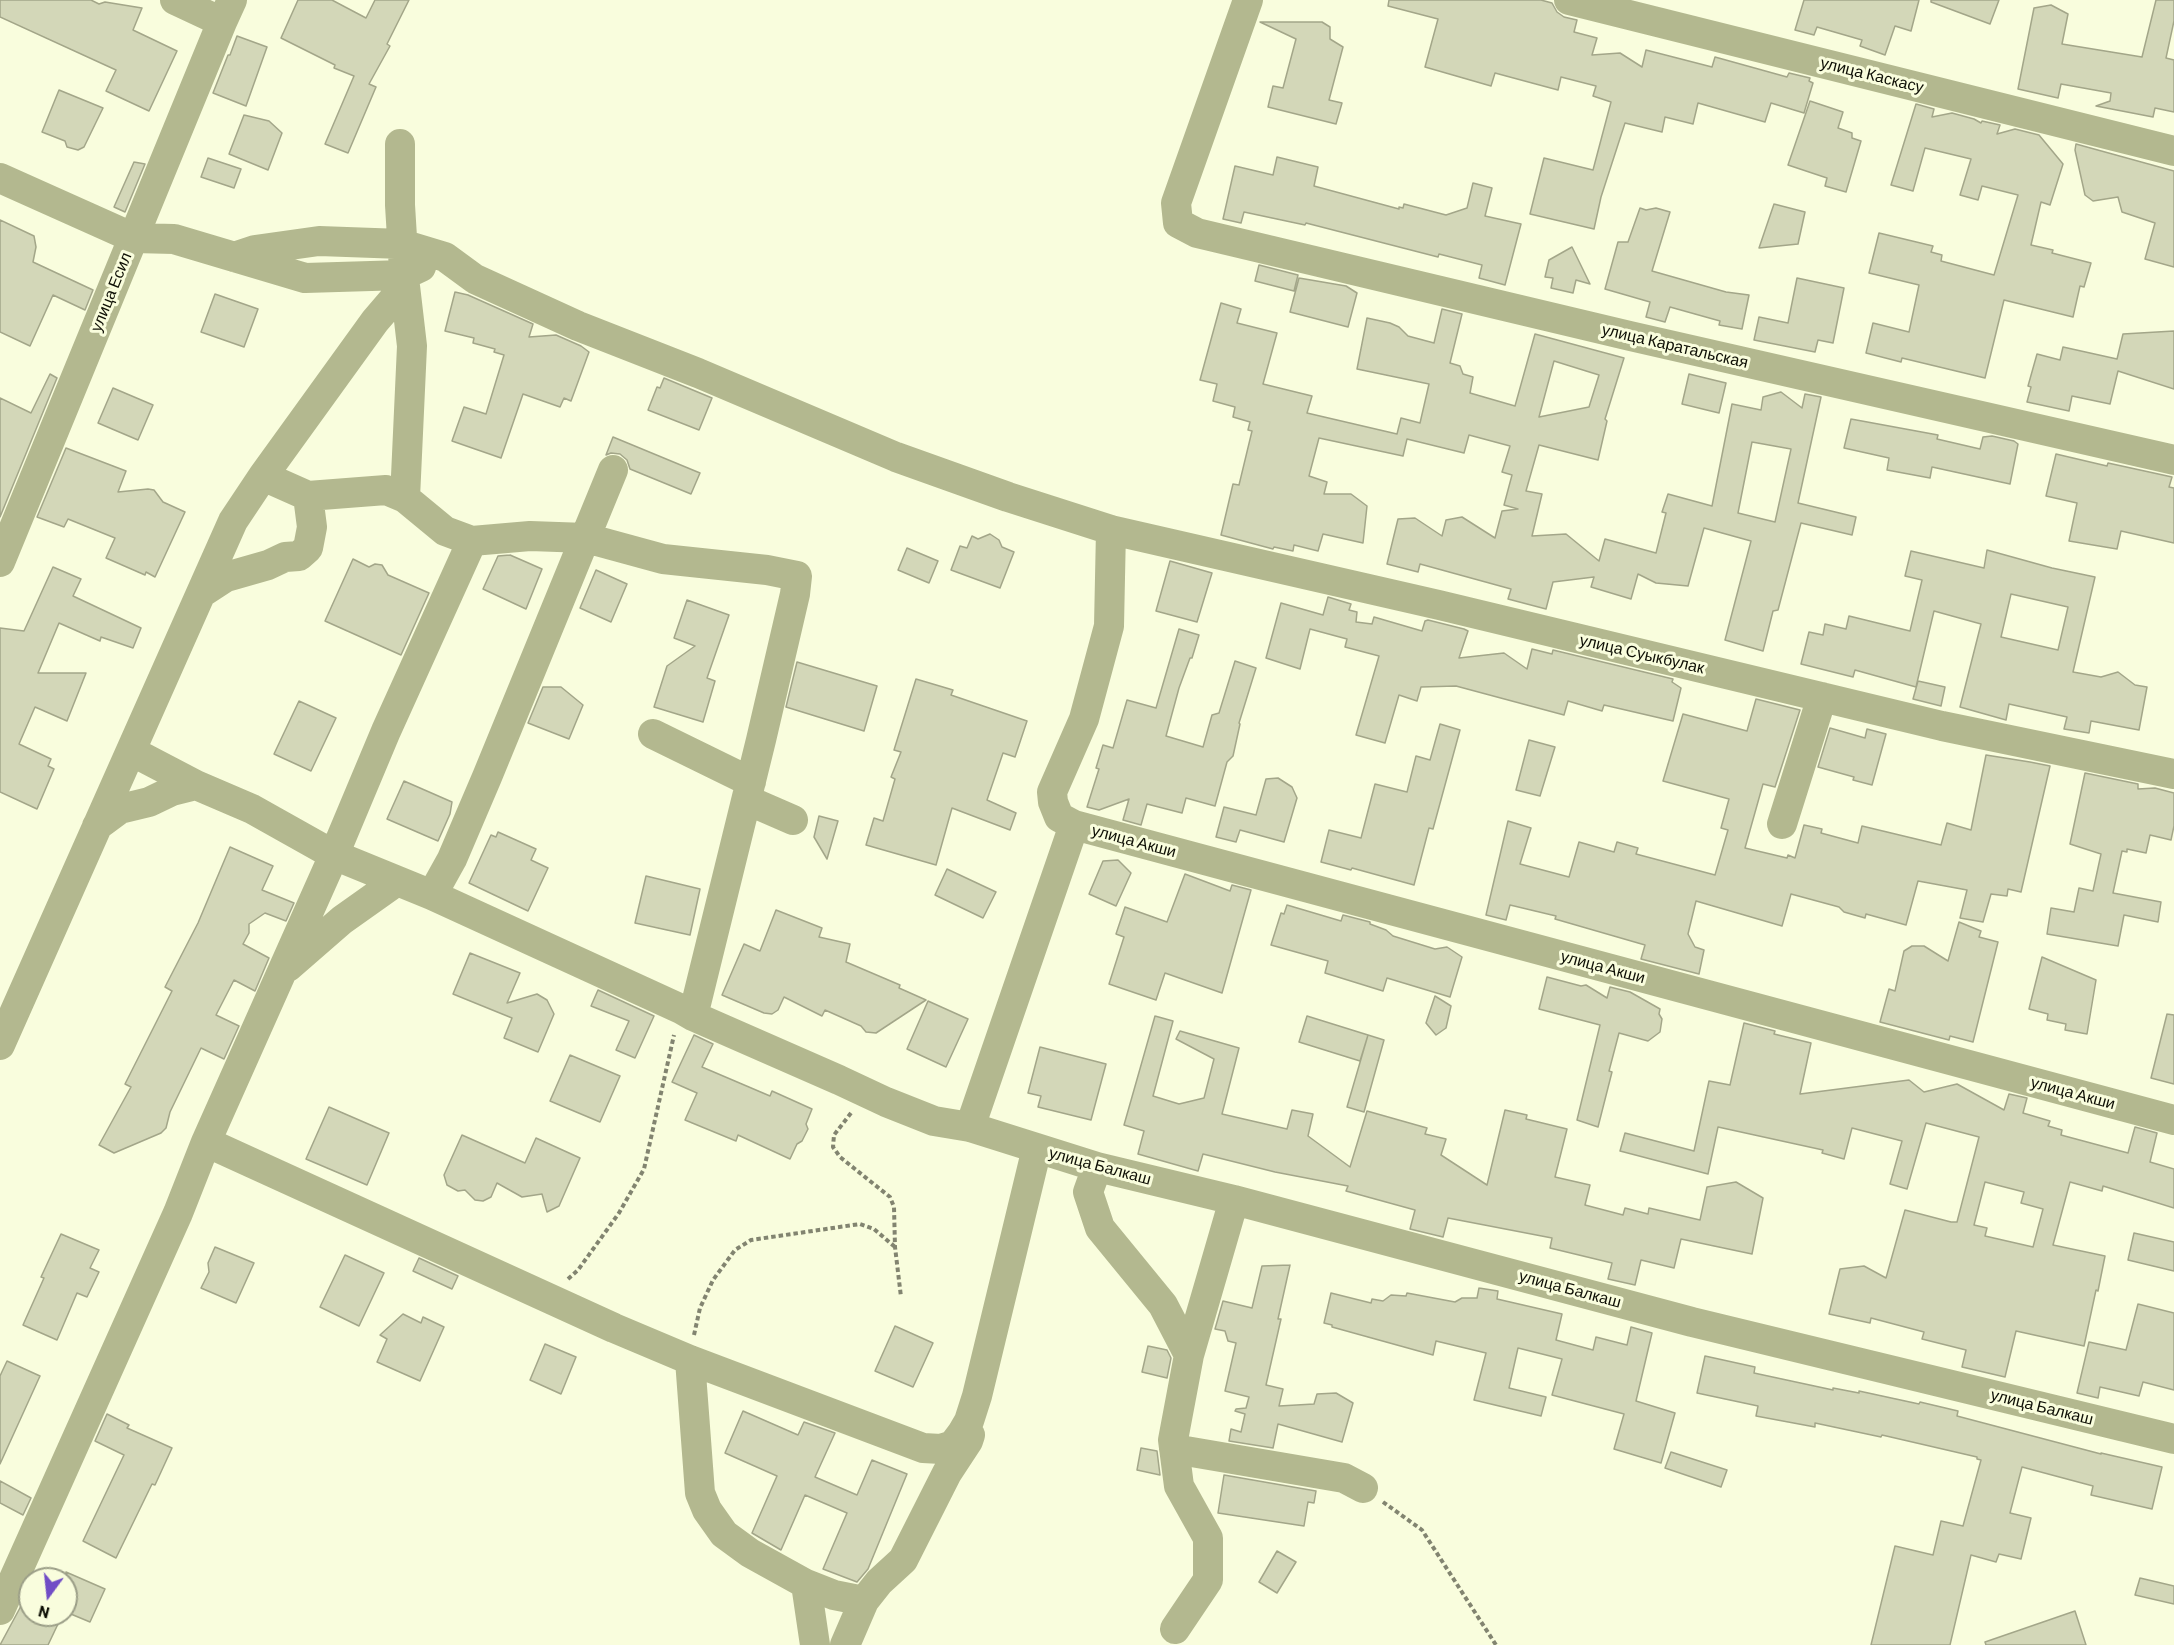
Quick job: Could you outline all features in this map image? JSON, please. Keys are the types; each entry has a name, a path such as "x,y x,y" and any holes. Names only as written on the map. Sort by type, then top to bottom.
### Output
{"street":[{"path":"175,0 227,11"},
{"name":"улица Каратальская","path":"1248,0 1176,203 1178,223 1197,233 1607,331 2174,460"},
{"name":"улица Каскасу","path":"1569,0 2174,151"},
{"name":"улица Есил","path":"0,562 227,11"},
{"path":"400,144 404,281 412,346 405,498"},
{"path":"0,178 134,238 174,239 305,278 404,281"},
{"name":"улица Суыкбулак","path":"234,257 255,250 319,241 402,244 445,257 475,279 578,326 698,373 896,457 1008,497 1111,530 1942,726 2174,774"},
{"path":"0,1045 233,521 404,281 445,257"},
{"path":"432,895 452,859 613,470"},
{"path":"263,476 308,496 386,490 405,498 445,531 472,541 530,536 586,538 663,559 767,570 796,576 795,594 749,791 687,1013"},
{"path":"203,592 226,577 268,565 285,557 299,556 308,548 312,527 308,496"},
{"name":"улица Акши","path":"1111,530 1109,626 1084,719 1052,792 1059,816 1074,825 2174,1120"},
{"path":"0,1611 178,1213 206,1142 472,541"},
{"path":"1782,824 1822,697"},
{"path":"653,734 793,820"},
{"name":"улица Балкаш","path":"131,751 196,785 252,809 334,855 432,895 687,1013 934,1121 970,1127 1097,1167 1234,1200 1692,1322 2174,1439"},
{"path":"97,826 120,809 149,802 172,791 196,785"},
{"path":"970,1127 1074,825"},
{"path":"281,972 342,920 397,881"},
{"path":"206,1142 690,1360 923,1448 952,1463"},
{"path":"923,1448 941,1449 953,1445 969,1421 1037,1148"},
{"path":"1097,1167 1088,1192 1100,1228 1163,1305 1189,1354"},
{"path":"1175,1629 1208,1580 1208,1538 1179,1486 1173,1440 1189,1354 1234,1200"},
{"path":"690,1360 700,1493 707,1510 724,1534 750,1553 806,1584 834,1595 864,1601"},
{"path":"845,1645 864,1601 879,1582 903,1560 952,1463 968,1441 972,1427 969,1421"},
{"path":"1174,1449 1344,1478 1363,1488"},
{"path":"806,1584 815,1645"}],"path":[{"path":"548,1298 578,1270 619,1213 644,1169 678,1018 687,1013"},
{"path":"866,1093 834,1135 833,1147 840,1157 890,1197 894,1207 902,1297"},
{"path":"690,1360 700,1308 713,1280 735,1250 751,1240 860,1224 874,1229 896,1247"},
{"path":"1363,1488 1422,1530 1496,1645"}],"building":[{"path":"0,0 91,0 99,4 105,2 142,8 133,30 177,51 149,111 106,91 116,70 0,17"},
{"path":"298,0 332,0 366,18 375,0 409,0 387,44 390,46 369,84 376,87 348,153 325,144 354,76 334,68 335,65 281,38"},
{"path":"1389,0 1541,0 1552,3 1557,12 1564,17 1577,20 1574,32 1597,38 1592,55 1620,53 1642,67 1646,50 1712,67 1715,57 1787,77 1789,73 1810,78 1809,81 1813,83 1804,113 1771,103 1765,122 1698,103 1693,124 1665,117 1662,132 1625,123 1601,197 1594,229 1530,214 1544,158 1593,170 1611,102 1593,96 1596,86 1561,77 1558,90 1495,73 1491,86 1425,67 1438,19 1388,6"},
{"path":"1804,0 1919,0 1911,31 1895,26 1885,55 1860,46 1862,40 1817,27 1814,35 1795,30"},
{"path":"1931,0 1999,0 1990,24 1931,2"},
{"path":"2156,0 2174,0 2174,21 2166,58 2174,60 2174,112 2155,108 2153,117 2096,106 2110,101 2111,93 2061,84 2058,98 2018,89 2034,8 2051,5 2068,14 2062,44 2142,57"},
{"path":"1260,22 1322,22 1330,27 1330,39 1343,47 1329,100 1342,103 1336,124 1268,107 1273,86 1283,88 1296,39"},
{"path":"237,36 267,47 246,106 213,93"},
{"path":"59,90 103,108 84,147 78,150 67,147 65,141 42,132"},
{"path":"1810,101 1843,112 1838,128 1852,133 1852,138 1861,141 1846,192 1825,186 1827,178 1788,165"},
{"path":"1916,104 1934,109 1932,117 1952,113 1981,123 1982,121 2000,125 1997,134 2015,129 2039,135 2063,164 2050,205 2041,202 2031,245 2091,263 2084,287 2080,286 2073,317 2004,300 1985,378 1902,358 1901,362 1866,353 1873,323 1909,332 1919,285 1869,273 1879,233 1933,246 1931,252 1942,255 1941,261 1994,275 2018,195 1982,186 1978,200 1960,195 1971,159 1925,148 1913,191 1891,185"},
{"path":"244,115 269,121 282,133 268,170 229,154"},
{"path":"2076,144 2174,171 2174,267 2145,259 2155,223 2122,212 2118,197 2093,201 2085,195 2075,150"},
{"path":"1277,157 1318,167 1314,186 1399,209 1399,207 1403,208 1404,204 1446,215 1467,208 1473,183 1492,188 1485,216 1521,224 1505,285 1479,278 1482,265 1439,254 1438,257 1306,223 1305,225 1244,212 1241,223 1223,219 1235,166 1273,175"},
{"path":"208,158 241,169 234,188 201,177"},
{"path":"134,162 145,164 125,212 114,207"},
{"path":"1774,204 1805,212 1798,244 1759,248"},
{"path":"1640,208 1646,210 1656,208 1670,212 1652,271 1726,292 1749,295 1742,329 1719,325 1720,321 1670,307 1665,322 1646,317 1650,302 1605,289 1618,242 1628,242"},
{"path":"0,220 34,236 36,247 33,262 93,290 85,310 53,295 30,346 0,332"},
{"path":"1572,247 1590,284 1576,280 1573,293 1551,288 1553,278 1545,277 1549,260"},
{"path":"1259,265 1298,275 1294,291 1255,281"},
{"path":"1299,278 1346,286 1357,293 1348,327 1290,312"},
{"path":"1797,278 1844,288 1833,343 1818,340 1815,352 1754,340 1759,317 1788,323"},
{"path":"455,292 468,295 533,324 529,337 556,335 589,352 571,401 564,398 560,407 523,394 501,458 452,441 464,407 486,414 504,355 494,352 495,349 473,343 474,338 445,331"},
{"path":"215,294 258,309 244,347 201,332"},
{"path":"1221,303 1241,309 1237,323 1277,333 1263,384 1312,396 1307,413 1397,434 1401,418 1420,423 1429,384 1357,369 1367,318 1390,323 1399,327 1408,336 1434,343 1442,309 1462,314 1450,363 1460,366 1463,374 1473,377 1470,393 1515,406 1535,334 1624,358 1605,419 1607,421 1598,460 1539,445 1526,491 1542,494 1532,536 1566,534 1599,561 1605,539 1656,553 1666,513 1662,512 1668,494 1712,506 1732,404 1761,410 1763,397 1781,392 1802,408 1805,394 1821,397 1798,503 1856,517 1852,535 1801,523 1778,610 1773,611 1763,651 1725,640 1751,541 1704,528 1688,586 1656,583 1638,574 1631,599 1591,587 1594,577 1553,582 1546,609 1508,599 1511,589 1420,564 1418,572 1387,564 1398,519 1415,518 1442,536 1446,520 1462,517 1495,538 1502,511 1518,509 1504,505 1512,475 1502,472 1510,446 1469,435 1464,453 1407,439 1403,456 1319,438 1309,476 1327,482 1324,494 1351,494 1367,506 1363,543 1323,534 1318,551 1294,545 1293,551 1274,547 1273,549 1221,535 1233,484 1239,485 1252,431 1248,430 1250,422 1233,417 1235,407 1213,401 1217,384 1200,380","holes":["1554,361 1599,375 1589,407 1539,417","1752,442 1791,449 1775,522 1738,513"]},
{"path":"2174,331 2174,389 2118,371 2110,404 2072,396 2069,411 2027,402 2031,387 2028,386 2037,354 2060,360 2063,347 2117,359 2123,334"},
{"path":"50,374 57,378 0,517 0,398 31,413"},
{"path":"1689,374 1726,383 1719,413 1682,404"},
{"path":"664,378 712,398 699,430 648,410 657,387 660,388"},
{"path":"113,388 153,405 138,440 98,423"},
{"path":"1851,419 1938,435 1937,439 1980,449 1983,437 1992,436 2014,441 2018,444 2010,484 1932,467 1930,478 1887,470 1889,458 1844,448"},
{"path":"613,437 700,473 691,494 630,469 627,460 620,454 606,455"},
{"path":"66,448 126,471 118,492 154,490 163,502 185,512 155,577 106,558 115,538 68,519 64,527 37,517"},
{"path":"2056,454 2107,466 2108,463 2172,477 2169,487 2174,488 2174,543 2121,531 2117,549 2069,541 2077,503 2046,496"},
{"path":"990,534 999,540 1002,547 1014,552 1000,588 951,570 960,546 967,548 972,536 978,539"},
{"path":"907,548 938,561 929,583 898,570"},
{"path":"1987,550 2095,577 2073,672 2101,677 2118,672 2135,685 2147,687 2139,730 2091,721 2089,733 2064,729 2067,717 2009,704 2006,720 1960,707 1981,624 1934,611 1916,687 1855,670 1853,677 1801,664 1809,632 1823,635 1825,624 1846,629 1849,616 1910,631 1922,580 1905,576 1911,551 1984,568","holes":["2011,594 2068,607 2058,650 2001,637"]},
{"path":"510,555 542,569 526,609 483,589 498,556"},
{"path":"353,559 369,567 375,564 382,565 388,575 429,593 401,655 325,621"},
{"path":"1170,561 1212,573 1197,622 1156,611"},
{"path":"53,567 81,579 73,596 141,628 133,648 101,637 100,641 59,623 38,673 86,673 67,721 35,707 19,744 51,759 48,766 54,769 37,809 0,792 0,628 24,631"},
{"path":"596,570 627,584 611,622 580,608"},
{"path":"1328,597 1351,604 1349,610 1357,612 1356,622 1372,624 1374,617 1422,631 1425,621 1428,620 1464,629 1468,631 1459,658 1504,653 1527,669 1532,649 1552,654 1553,650 1673,679 1672,682 1681,688 1673,721 1604,705 1602,711 1568,701 1564,715 1456,686 1421,687 1417,701 1399,695 1385,743 1356,735 1379,656 1345,647 1347,639 1310,629 1300,669 1266,658 1281,603 1323,615"},
{"path":"687,600 729,615 707,678 715,681 703,722 654,707 667,666 695,646 674,638"},
{"path":"1179,629 1199,635 1179,688 1166,736 1203,747 1212,715 1219,713 1235,661 1256,668 1239,723 1233,756 1227,762 1215,806 1186,798 1182,813 1147,804 1141,825 1123,820 1129,799 1099,810 1087,807 1099,769 1096,768 1103,745 1113,748 1127,700 1156,708"},
{"path":"797,662 877,686 864,731 786,707"},
{"path":"916,679 953,690 951,695 1027,721 1015,757 1003,753 987,800 1016,813 1010,830 952,808 936,865 866,845 874,818 883,821 895,779 891,777 901,752 894,750"},
{"path":"1918,681 1945,687 1941,706 1913,699"},
{"path":"543,687 561,687 583,705 569,739 528,723"},
{"path":"1756,699 1800,710 1775,787 1763,784 1745,848 1795,858 1804,825 1822,829 1821,833 1858,843 1862,826 1941,845 1947,823 1971,830 1986,755 2030,762 2050,766 2021,892 2008,889 2007,896 1991,894 1983,922 1960,918 1967,890 1918,881 1906,925 1866,914 1865,918 1844,912 1839,907 1791,894 1782,926 1696,901 1688,934 1695,947 1704,950 1699,974 1641,959 1645,945 1555,919 1556,916 1510,905 1506,920 1486,915 1508,821 1531,828 1520,864 1569,877 1579,842 1614,852 1617,842 1638,848 1636,854 1715,875 1728,830 1721,828 1729,799 1663,781 1683,714 1747,731"},
{"path":"299,701 336,718 311,771 274,754"},
{"path":"1440,724 1460,730 1433,829 1429,828 1414,885 1321,862 1329,830 1361,838 1375,784 1407,792 1416,756 1430,760"},
{"path":"1830,728 1865,738 1867,729 1886,734 1872,785 1853,780 1854,777 1818,767"},
{"path":"1529,740 1555,747 1540,796 1516,790"},
{"path":"2085,773 2138,784 2138,789 2155,788 2174,793 2174,826 2171,840 2150,835 2146,853 2127,849 2127,852 2122,851 2113,893 2161,902 2158,922 2124,915 2118,946 2047,934 2051,908 2074,912 2079,888 2093,891 2101,854 2070,844"},
{"path":"1278,778 1292,787 1297,798 1284,842 1240,830 1236,842 1216,837 1224,807 1256,815 1266,779"},
{"path":"404,781 452,802 450,814 438,841 387,819"},
{"path":"819,816 838,821 827,859 814,837"},
{"path":"498,832 536,849 531,860 548,868 528,911 469,883 491,835 496,837"},
{"path":"230,847 273,866 262,890 294,903 286,921 265,913 249,924 249,933 243,944 269,958 255,991 234,980 216,1015 239,1026 224,1059 201,1048 170,1112 166,1128 161,1133 114,1153 99,1145 131,1087 125,1084 172,991 165,987 198,923"},
{"path":"1118,860 1131,873 1116,906 1089,894 1103,861"},
{"path":"947,869 996,892 983,918 935,895"},
{"path":"1185,874 1230,891 1232,885 1251,890 1222,993 1165,973 1156,1000 1109,984 1124,937 1116,934 1125,907 1167,922"},
{"path":"646,876 700,889 690,935 635,923"},
{"path":"1287,905 1341,921 1343,915 1370,922 1393,936 1435,949 1447,947 1462,957 1450,997 1387,978 1383,991 1325,973 1328,961 1271,945 1281,913 1284,914"},
{"path":"776,910 822,928 819,937 850,944 846,962 900,985 899,988 926,1000 876,1033 866,1032 861,1026 825,1010 822,1016 784,997 778,1010 772,1014 764,1013 722,995 744,944 760,951"},
{"path":"1959,922 1981,931 1979,937 1998,942 1973,1042 1950,1036 1949,1040 1880,1022 1889,989 1895,991 1904,951 1912,946 1924,946 1948,961"},
{"path":"470,953 520,973 507,1003 537,994 547,1000 554,1014 538,1052 504,1038 512,1018 453,994"},
{"path":"2042,957 2096,980 2087,1034 2065,1030 2066,1024 2047,1020 2048,1014 2029,1009"},
{"path":"1547,977 1581,986 1586,985 1607,998 1610,987 1630,992 1660,1009 1659,1014 1662,1019 1660,1032 1648,1041 1619,1033 1598,1127 1577,1120 1600,1025 1539,1009"},
{"path":"598,990 654,1016 635,1058 616,1050 629,1021 591,1006"},
{"path":"1435,996 1451,1006 1446,1028 1436,1035 1426,1023"},
{"path":"928,1001 968,1019 946,1067 907,1049"},
{"path":"2167,1014 2174,1015 2174,1084 2151,1078"},
{"path":"1155,1016 1173,1021 1153,1096 1179,1104 1204,1098 1214,1059 1176,1039 1180,1031 1239,1048 1222,1114 1287,1129 1292,1110 1313,1114 1308,1136 1350,1167 1367,1111 1427,1128 1425,1134 1446,1139 1441,1155 1487,1185 1505,1110 1527,1115 1526,1119 1567,1129 1555,1177 1590,1185 1585,1205 1623,1215 1625,1208 1648,1214 1649,1208 1700,1220 1707,1187 1736,1182 1763,1198 1752,1254 1681,1239 1674,1268 1641,1260 1635,1285 1608,1279 1612,1263 1550,1248 1552,1238 1448,1218 1443,1237 1410,1229 1415,1210 1346,1191 1348,1186 1275,1172 1203,1154 1198,1171 1138,1154 1144,1131 1124,1125"},
{"path":"1307,1016 1368,1035 1360,1061 1299,1042"},
{"path":"1744,1023 1775,1031 1774,1034 1811,1043 1800,1094 1909,1080 1924,1092 1957,1084 2004,1110 2009,1094 2027,1098 2023,1113 2050,1121 2048,1126 2062,1130 2061,1135 2128,1153 2135,1127 2157,1133 2150,1162 2174,1169 2174,1208 2103,1186 2102,1191 2070,1182 2053,1245 2105,1256 2084,1346 2016,1331 2005,1377 1962,1367 1966,1350 1922,1339 1924,1332 1871,1318 1870,1323 1829,1314 1840,1269 1864,1266 1886,1278 1905,1210 1957,1222 1979,1137 1926,1123 1907,1189 1890,1184 1902,1141 1852,1128 1844,1159 1822,1153 1823,1150 1718,1127 1708,1174 1620,1151 1625,1133 1694,1151 1709,1081 1730,1085","holes":["1985,1182 2024,1192 2021,1203 2043,1209 2033,1247 1985,1236 1987,1228 1974,1225"]},
{"path":"694,1035 713,1044 702,1067 770,1096 772,1091 812,1109 806,1124 808,1129 790,1159 738,1135 736,1141 685,1120 697,1093 672,1082"},
{"path":"1368,1035 1384,1040 1364,1112 1347,1107"},
{"path":"1040,1047 1106,1064 1091,1120 1038,1107 1041,1096 1028,1093"},
{"path":"570,1055 620,1076 600,1122 550,1101"},
{"path":"329,1107 389,1133 367,1185 306,1159"},
{"path":"462,1135 525,1163 536,1138 580,1158 559,1206 547,1212 542,1194 522,1197 497,1183 491,1197 483,1201 475,1200 465,1190 458,1191 447,1185 444,1175"},
{"path":"2134,1233 2174,1242 2174,1271 2128,1260"},
{"path":"61,1234 99,1250 90,1268 99,1272 87,1297 77,1293 57,1340 23,1325 44,1278 41,1277"},
{"path":"215,1247 254,1263 236,1303 201,1288 209,1272 208,1263"},
{"path":"345,1255 384,1273 359,1326 320,1307"},
{"path":"419,1258 458,1276 452,1289 413,1271"},
{"path":"1290,1265 1266,1385 1283,1389 1279,1406 1314,1404 1317,1394 1336,1393 1353,1403 1342,1442 1278,1424 1273,1448 1229,1441 1231,1429 1241,1432 1245,1414 1235,1411 1246,1408 1249,1397 1225,1391 1236,1343 1228,1341 1225,1331 1215,1329 1223,1301 1252,1308 1262,1266"},
{"path":"1479,1288 1498,1291 1497,1299 1562,1314 1556,1340 1593,1350 1596,1337 1627,1345 1631,1327 1652,1333 1636,1401 1675,1413 1661,1463 1614,1449 1624,1414 1552,1395 1562,1359 1518,1348 1509,1388 1546,1397 1541,1416 1474,1400 1486,1353 1436,1341 1433,1355 1324,1323 1331,1293 1371,1303 1372,1299 1383,1301 1391,1295 1406,1296 1407,1293 1455,1302 1462,1298 1477,1298"},
{"path":"2138,1304 2174,1313 2174,1390 2143,1382 2139,1396 2100,1387 2098,1398 2077,1393 2089,1342 2126,1350"},
{"path":"403,1314 421,1323 423,1317 444,1327 420,1381 377,1362 387,1339 380,1335"},
{"path":"895,1326 933,1343 913,1387 875,1371"},
{"path":"545,1344 576,1357 561,1394 530,1380"},
{"path":"1148,1346 1167,1350 1171,1358 1167,1378 1142,1372"},
{"path":"1705,1356 1755,1367 1754,1373 1833,1390 1833,1388 1859,1393 1859,1391 1958,1411 1957,1416 2101,1454 2162,1467 2152,1509 2091,1495 2093,1486 2022,1467 2010,1513 2031,1518 2021,1559 1999,1554 1996,1562 1971,1555 1950,1645 1871,1645 1895,1546 1933,1555 1941,1521 1963,1526 1981,1460 1977,1457 1882,1435 1881,1437 1815,1423 1815,1427 1756,1416 1758,1406 1697,1393"},
{"path":"7,1361 40,1376 0,1464 0,1376"},
{"path":"743,1411 798,1435 804,1422 835,1433 815,1477 857,1495 872,1460 907,1474 868,1569 857,1582 823,1569 847,1513 805,1495 781,1550 752,1533 777,1476 725,1453"},
{"path":"107,1414 129,1425 127,1428 172,1448 116,1558 83,1541 124,1455 95,1441"},
{"path":"1141,1448 1157,1451 1160,1475 1137,1470"},
{"path":"1671,1452 1727,1470 1721,1487 1665,1468"},
{"path":"1224,1475 1316,1491 1314,1503 1308,1502 1304,1526 1218,1513"},
{"path":"0,1481 31,1498 23,1515 0,1503"},
{"path":"1277,1551 1296,1562 1277,1593 1259,1582"},
{"path":"78,1577 105,1589 90,1622 78,1617"},
{"path":"2140,1578 2174,1586 2174,1604 2135,1595"},
{"path":"2075,1611 2086,1645 1986,1645 1985,1642"},
{"path":"18,1612 18,1627 57,1627 48,1645 0,1645"}]}
